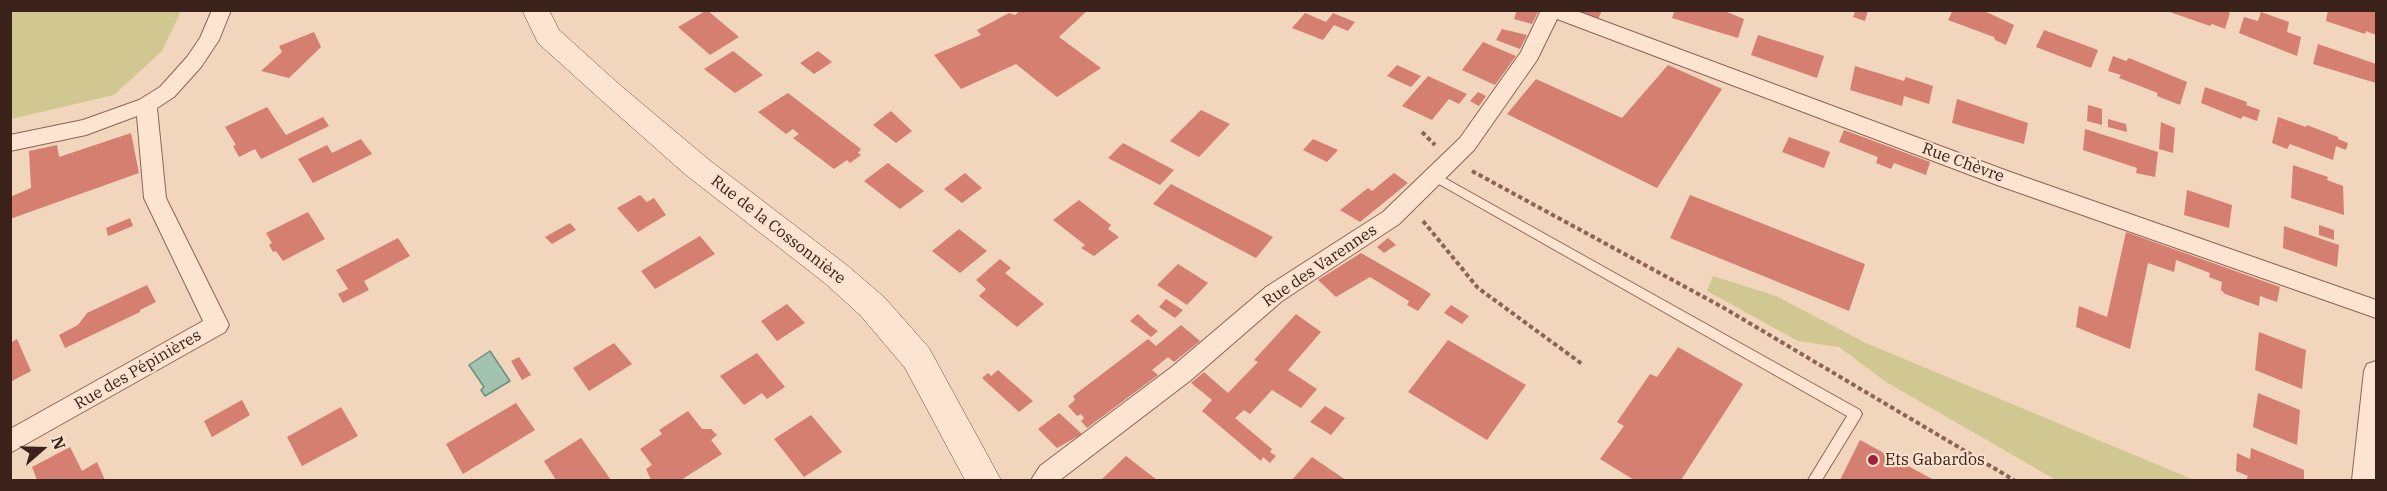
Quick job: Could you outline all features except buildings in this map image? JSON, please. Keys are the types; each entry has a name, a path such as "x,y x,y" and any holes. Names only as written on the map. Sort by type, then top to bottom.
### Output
{"street":[{"path":"10,143 86,127 146,105 167,92 195,62 209,40 222,10"},
{"name":"Rue de la Cossonnière","path":"535,10 548,36 610,92 698,167 837,275 873,307 917,358 984,480"},
{"name":"Rue des Varennes","path":"1044,480 1182,373 1274,294 1391,218 1467,144 1530,55 1552,10"},
{"name":"Rue Chèvre","path":"1552,10 2005,179 2376,309"},
{"name":"Rue des Pépinières","path":"10,442 217,325 155,198 146,105"},
{"path":"2365,480 2376,371"}],"lane":[{"path":"1434,176 1855,414 1815,480"}],"path":[{"path":"1468,169 1724,308 2014,480"},
{"path":"1407,203 1478,288 1582,364"}],"shaded area":[{"path":"11,10 181,11 162,51 114,95 11,119"},
{"path":"1713,276 1776,296 1866,343 2194,480 2056,480 1886,382 1839,347 1798,341 1707,291"},
{"path":"490,351 510,381 485,396 481,390 484,387 469,365"}],"place":[{"name":"Ets Gabardos","path":"1873,460"}]}
